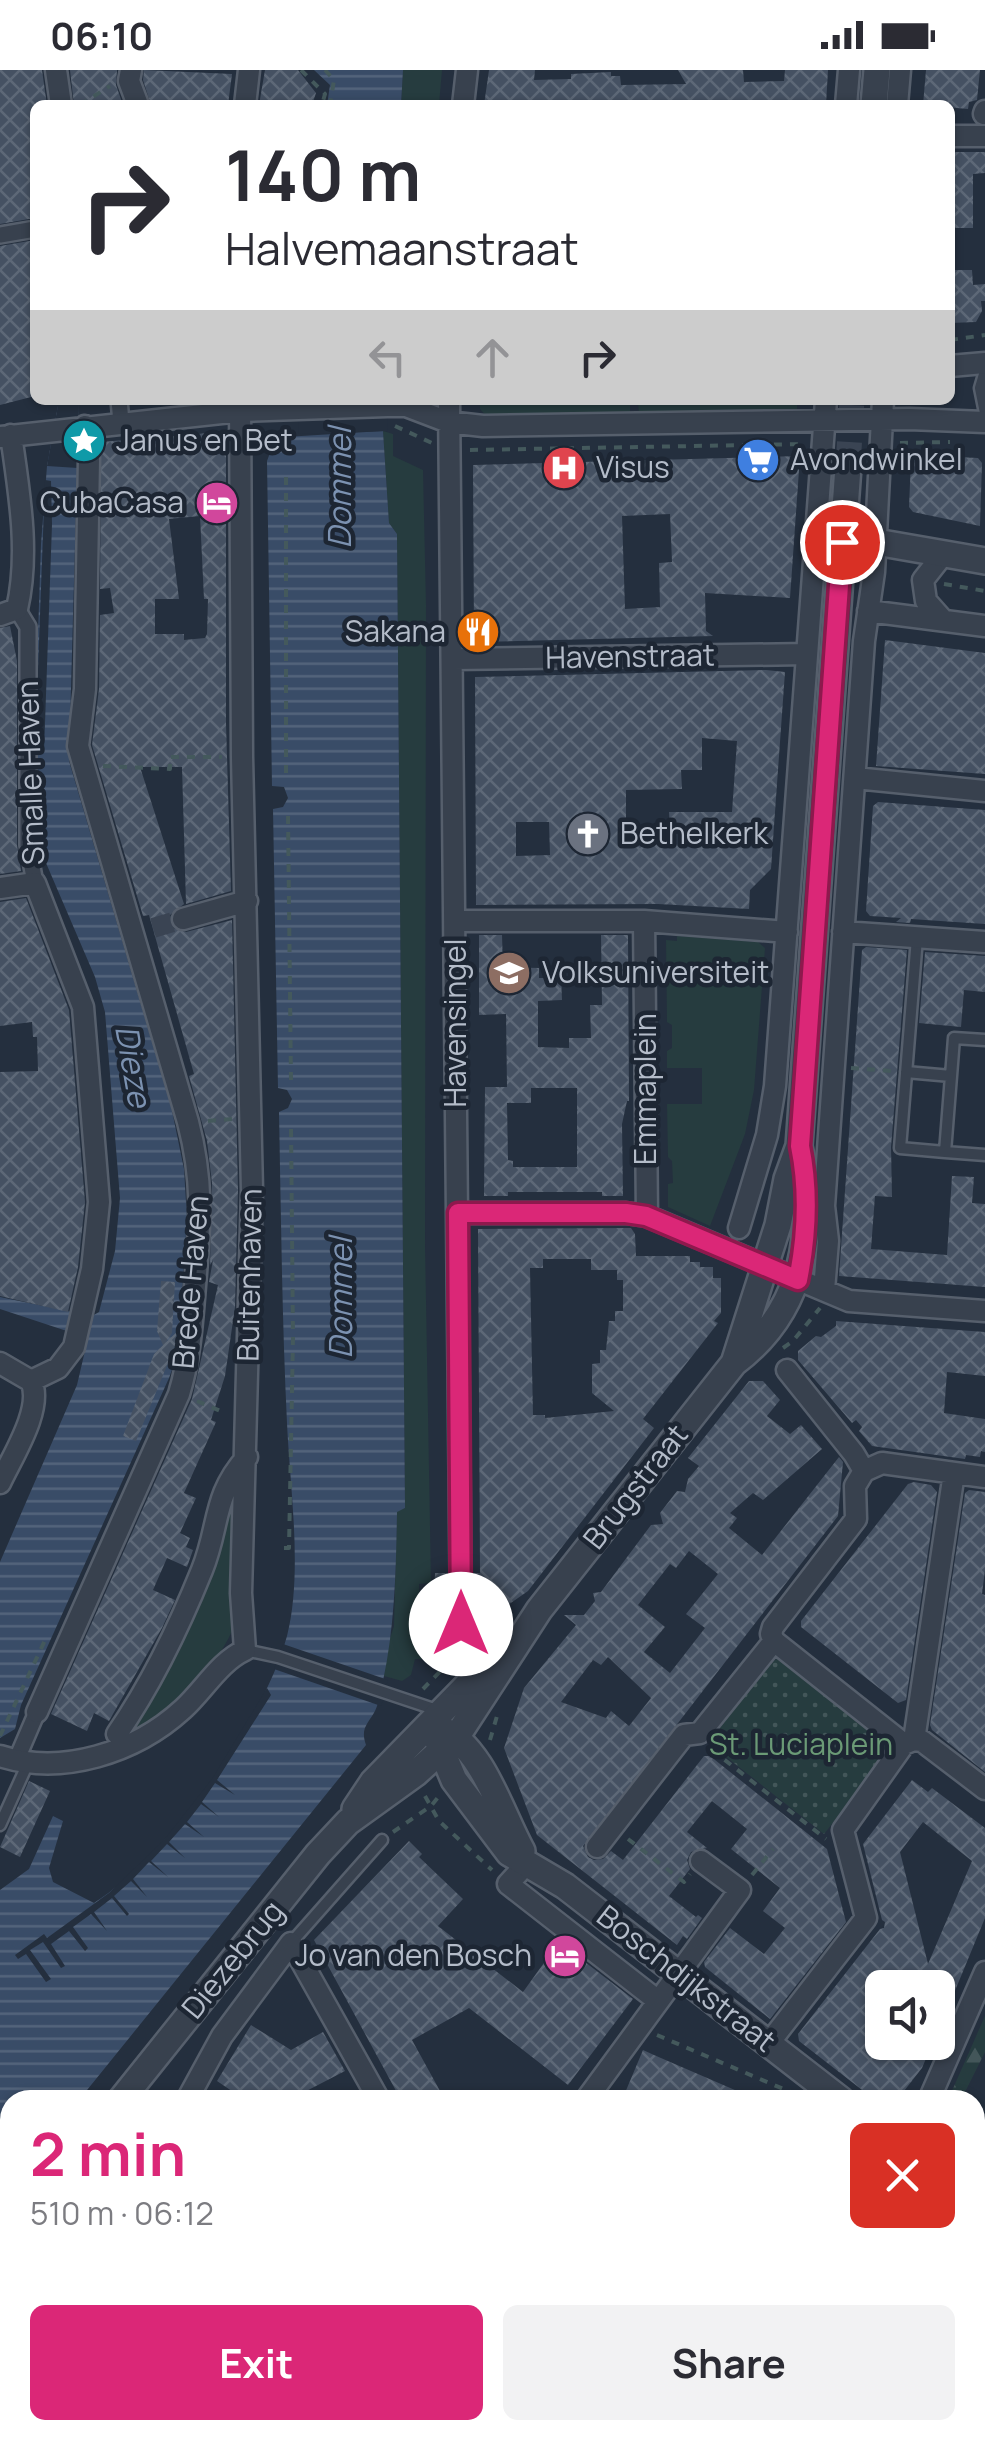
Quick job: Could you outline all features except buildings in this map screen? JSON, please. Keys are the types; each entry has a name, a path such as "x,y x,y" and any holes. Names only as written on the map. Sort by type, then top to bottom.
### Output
{"street":[{"path":"56,70 60,100"},
{"path":"246,100 249,70"},
{"path":"464,100 468,70"},
{"path":"846,100 849,70"},
{"path":"874,100 877,70"},
{"path":"897,100 900,70"},
{"path":"955,136 985,136"},
{"path":"0,234 30,231"},
{"path":"955,366 985,363"},
{"path":"119,405 121,422"},
{"path":"6,436 240,406 378,405"},
{"path":"406,405 448,422 483,426 883,410 985,422"},
{"name":"Havensingel","path":"449,405 461,1634"},
{"name":"Buitenhaven","path":"240,406 242,757 252,1190 242,1592 244,1650"},
{"path":"824,1290 828,1241 824,1206 883,410"},
{"path":"740,1228 772,1110 825,411"},
{"name":"Brede Haven","path":"15,1760 179,1394 190,1356 201,1187 144,931 78,746 85,689 86,426"},
{"name":"Smalle Haven","path":"6,436 23,522 9,612 28,627 28,845 35,884 77,987 87,1031 99,1202 86,1304 74,1347 58,1368 31,1382"},
{"path":"734,1363 774,1322 798,1280 804,1252 807,1180 800,1146 848,467"},
{"path":"876,542 985,561"},
{"path":"942,620 926,601 924,580 944,552"},
{"path":"868,611 985,626"},
{"name":"Havenstraat","path":"453,659 807,654"},
{"path":"855,778 985,790"},
{"path":"0,888 35,884"},
{"path":"184,919 246,900"},
{"path":"455,921 644,921 787,932"},
{"name":"Emmaplein","path":"644,921 646,1216"},
{"path":"843,932 985,942"},
{"path":"809,1014 840,985"},
{"path":"734,1363 800,1146"},
{"path":"458,1213 646,1216 850,1301 985,1311"},
{"path":"0,1363 24,1374 35,1390 32,1413 0,1482"},
{"name":"Brugstraat","path":"449,1744 539,1610 734,1363"},
{"path":"787,1370 864,1470"},
{"path":"117,1734 148,1690 204,1566 220,1498 229,1477 247,1458"},
{"path":"985,1477 882,1463 864,1470 856,1486 856,1519 771,1634 774,1641 909,1741 922,1741 985,1789"},
{"path":"769,2043 866,1918 843,1830 909,1741 954,1473"},
{"name":"Brugstraat","path":"348,1822 374,1782 539,1610"},
{"path":"597,1847 684,1735 700,1733 774,1641"},
{"path":"15,1760 83,1760 140,1739 182,1710 227,1661 244,1650"},
{"name":"Boschdijkstraat","path":"437,1718 449,1744 454,1780 510,1853 528,1862 678,1972 828,2090"},
{"path":"348,1822 449,1744"},
{"name":"Boschdijkstraat","path":"449,1744 475,1758 528,1862"},
{"name":"Diezebrug","path":"128,2090 348,1822"},
{"path":"593,2090 740,1890 702,1861"},
{"path":"508,1884 528,1862"},
{"name":"Boschdijkstraat","path":"508,1884 658,2001"},
{"path":"192,2090 222,2036 291,1943 373,2090"},
{"path":"933,2090 985,1972"}],"lane":[{"path":"985,372 980,388 985,413"},
{"path":"918,938 900,1148 985,1155"},
{"path":"945,1152 954,1038 985,1040"},
{"path":"906,1072 952,1076"},
{"path":"244,1650 278,1656 412,1702 437,1718"},
{"path":"0,1825 15,1760"},
{"path":"291,1943 382,1840"}],"path":[{"path":"301,70 325,94 323,100"},
{"path":"325,70 334,80 331,100"},
{"path":"88,100 130,76"},
{"path":"955,339 985,335"},
{"path":"882,444 950,442"},
{"path":"286,477 286,779"},
{"path":"83,765 170,769 170,757 242,757"},
{"path":"288,816 291,1082"},
{"path":"836,1066 906,1072"},
{"path":"210,1121 230,1120"},
{"path":"284,1548 289,1548 291,1125"},
{"path":"179,1394 248,1422"},
{"path":"0,1736 48,1634"},
{"path":"412,1702 458,1654 461,1634"},
{"path":"700,1733 703,1743 796,1820 848,1850"},
{"path":"431,1806 452,1834 508,1884"},
{"path":"612,1827 684,1882 702,1861"},
{"path":"740,1890 773,1849"},
{"path":"639,2028 785,2090"}],"green space":[{"path":"403,70 442,70 439,100 401,100"},
{"path":"480,405 630,405 630,416 487,417"},
{"path":"638,405 797,405 797,412 639,416"},
{"path":"383,431 393,434 393,456 423,470 426,605 425,1244 431,1583 419,1584 420,1628 432,1628 433,1659 415,1659 411,1675 402,1681 384,1676 394,1626 397,1511 405,1508 397,534 389,523"},
{"path":"677,936 758,942 765,948 754,1090 745,1134 710,1226 668,1207 668,1184 673,1183 672,1161 668,1157 667,1104 702,1104 702,1068 667,1068 672,1025 667,1022 666,940 677,941"},
{"path":"235,1482 236,1621 229,1638 191,1688 158,1716 124,1735"},
{"name":"St. Luciaplein","path":"777,1659 785,1661 887,1744 884,1758 824,1834 706,1741 766,1665"},
{"path":"985,2016 985,2052 966,2090 952,2090"}],"water":[{"path":"314,70 403,70 401,100 328,100 330,85"},
{"name":"Dieze","path":"58,405 79,405 69,761 171,1106 184,1169 187,1219 178,1353 169,1378 21,1705 15,1729 0,1738 0,1562 77,1385 88,1338 0,1309 0,1297 92,1316 99,1312 115,1251 120,1198 105,1012 95,977 37,842 34,754 47,466"},
{"name":"Dommel","path":"383,431 389,523 397,534 405,1508 397,1512 387,1660 376,1708 364,1730 366,1745 87,2090 0,2090 0,1890 29,1869 53,1816 63,1821 49,1868 53,1882 94,1903 153,1853 210,1783 258,1707 275,1670 292,1612 295,1558 284,1345 279,1112 288,1108 292,1099 287,1090 278,1088 273,809 283,807 288,798 284,787 272,786 267,461 274,442 285,437"}],"pier":[{"path":"58,405 79,405 78,468 47,466"},
{"path":"298,405 387,405 388,431 299,434"},
{"path":"45,480 51,481 52,524 44,751 35,751"},
{"path":"283,1644 388,1680 381,1706 274,1669"},
{"path":"267,1688 271,1695 217,1780 235,1795 215,1783 202,1802 219,1817 201,1804 187,1822 204,1837 185,1824 169,1842 185,1858 167,1844 151,1861 168,1877 149,1862 133,1879 147,1897 131,1881 114,1896 127,1916 112,1898 94,1912 107,1931 91,1914 73,1927 88,1948 85,1951 69,1931 51,1944 65,1966 61,1968 43,1942 30,1950 51,1979 46,1982 26,1954 18,1959 15,1955 44,1934 47,1938 109,1893 164,1840 212,1779"}],"tunnel":[{"path":"848,467 852,405"},
{"path":"153,928 183,919"}],"place":[{"name":"Janus en Bet","path":"84,441"},
{"name":"Avondwinkel","path":"758,460"},
{"name":"Visus","path":"564,468"},
{"name":"CubaCasa","path":"217,503"},
{"name":"Sakana","path":"478,632"},
{"name":"Bethelkerk","path":"588,834"},
{"name":"Volksuniversiteit","path":"509,973"},
{"name":"Jo van den Bosch","path":"565,1956"}],"route":[{"path":"461,1624 458,1213 646,1216 798,1280 804,1252 807,1180 800,1146 842,542"}]}
